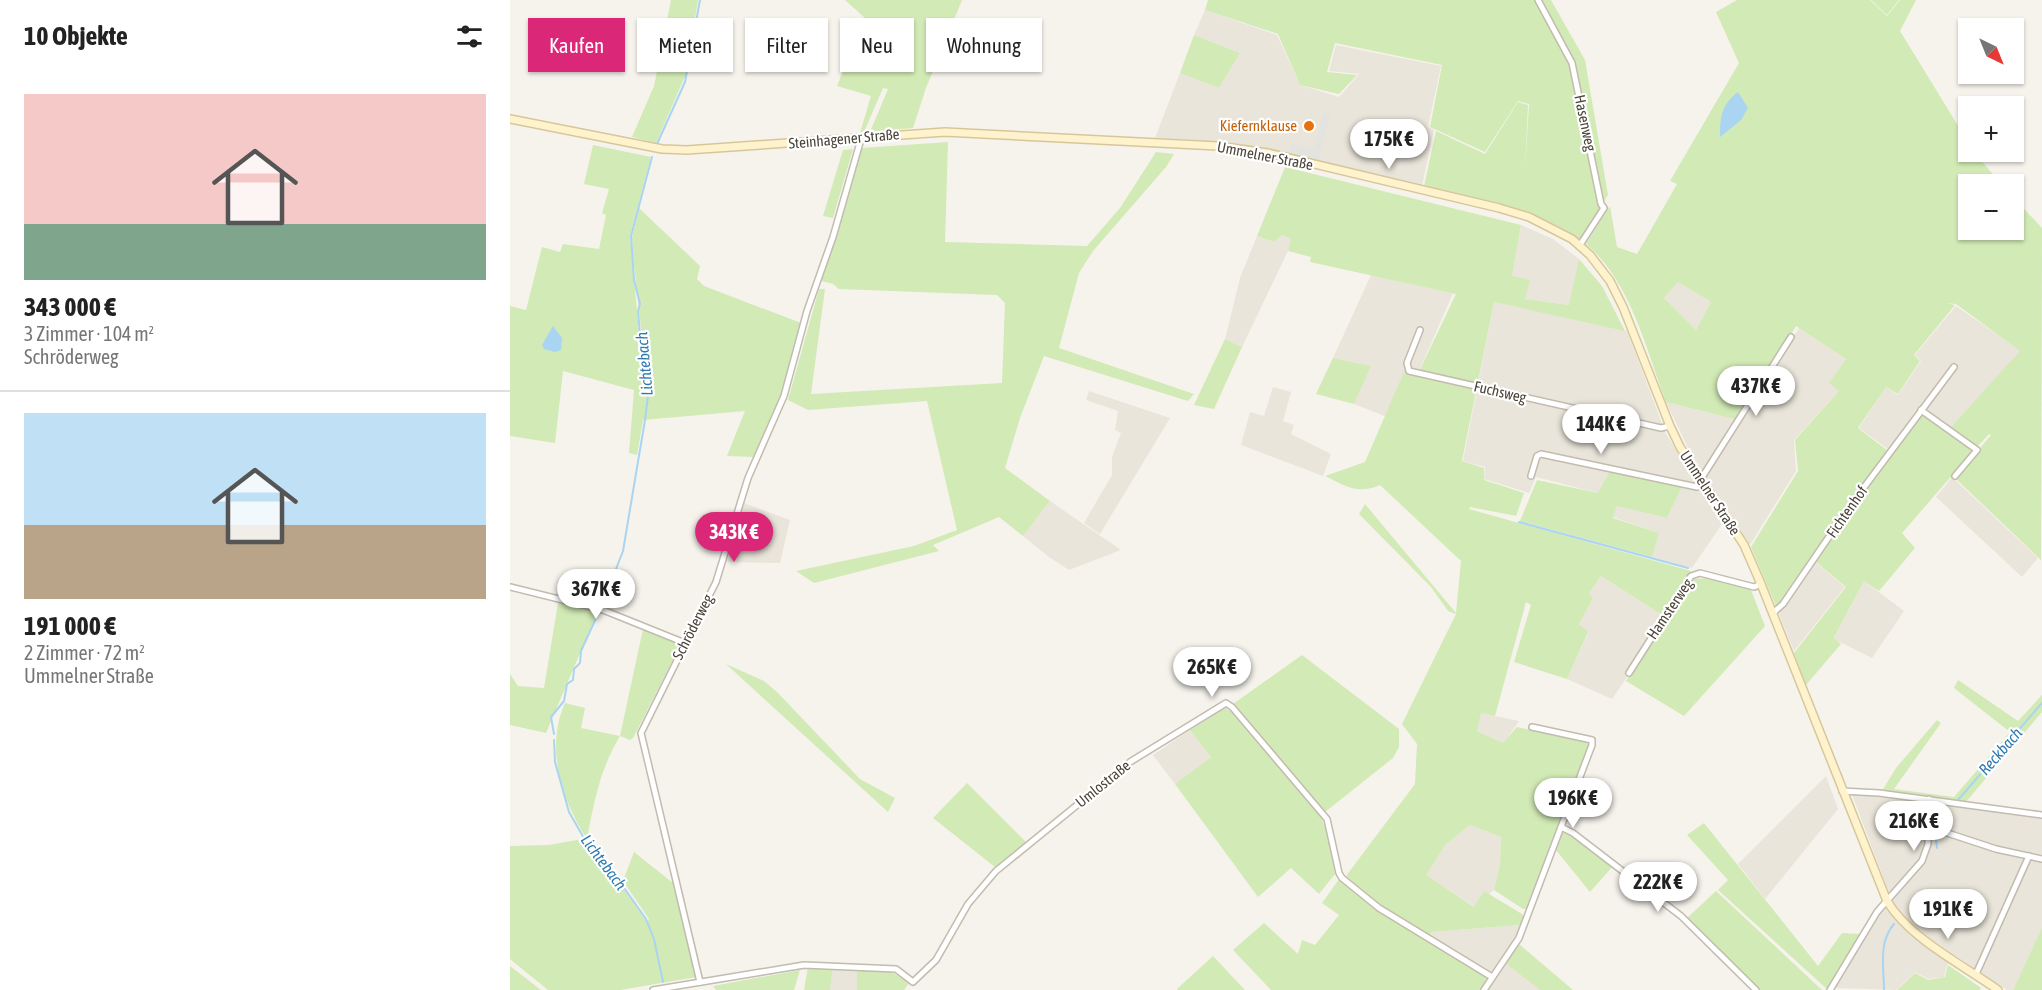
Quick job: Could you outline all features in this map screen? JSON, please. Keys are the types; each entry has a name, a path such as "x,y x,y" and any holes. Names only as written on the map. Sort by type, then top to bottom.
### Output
{"main road":[{"name":"Steinhagener Straße","path":"510,119 662,149 724,149 945,132 1181,145"},
{"name":"Ummelner Straße","path":"1181,145 1218,146 1268,153 1499,208 1556,229 1580,245 1602,269 1623,307 1670,426 1744,545 1887,901 1901,920 1918,934 1998,990"}],"street":[{"name":"Hasenweg","path":"1538,0 1572,63 1601,204 1604,208 1580,245"},
{"name":"Schröderweg","path":"700,982 641,733 716,582 748,478 784,396 807,311 833,237 861,139"},
{"name":"Fuchsweg","path":"1420,330 1406,366 1413,373 1661,428 1670,426"},
{"path":"1531,476 1536,458 1541,454 1697,488 1703,482 1791,338"},
{"name":"Fichtenhof","path":"1773,613 1783,604 1850,506 1954,367"},
{"path":"1922,410 1977,450 1955,476"},
{"name":"Hamsterweg","path":"1629,673 1691,576 1700,573 1754,587 1761,584"},
{"path":"510,587 603,610 685,643"},
{"name":"Umlostraße","path":"653,990 804,965 832,964 896,969 913,982 936,960 968,904 996,871 1130,762 1226,703 1231,705 1327,819 1338,873 1342,878 1374,905 1492,977"},
{"path":"1484,990 1519,938 1562,827 1592,740 1532,727"},
{"path":"1842,791 1929,799 2042,815"},
{"path":"1830,990 1877,912 1922,861 1927,852 1929,799"},
{"path":"1562,827 1573,833 1680,916 1756,990"},
{"path":"1929,827 1996,849 2042,859"},
{"path":"1976,974 2029,856"}],"shaded area":[{"path":"1205,10 1277,35 1300,85 1339,97 1359,74 1329,71 1336,45 1441,66 1428,127 1434,130 1422,186 1286,153 1225,142 1155,138 1180,73 1219,88 1240,53 1194,35"},
{"path":"1323,113 1330,115 1318,161 1290,153 1291,143 1314,148"},
{"path":"1521,225 1553,239 1579,259 1570,305 1525,299 1512,276"},
{"path":"1282,235 1292,239 1288,251 1242,347 1225,339 1240,278 1257,236 1274,242"},
{"path":"1371,275 1453,293 1417,376 1404,373 1387,417 1354,404 1370,366 1333,358"},
{"path":"1678,282 1711,302 1696,330 1664,298"},
{"path":"1494,302 1627,331 1666,434 1722,524 1692,568 1652,557 1659,533 1613,517 1617,506 1667,518 1682,487 1598,493 1536,477 1529,493 1484,479 1485,467 1463,461"},
{"path":"1956,306 2021,351 1950,428 1921,406 1889,450 1859,428 1886,387 1898,395 1921,361 1915,355"},
{"path":"1799,328 1846,359 1839,391 1794,440 1796,471 1750,545 1706,477"},
{"path":"1273,387 1291,392 1283,421 1294,425 1291,434 1331,454 1323,476 1241,445 1250,412 1264,416"},
{"path":"1089,391 1170,418 1100,534 1084,523 1112,475 1112,457 1121,433 1115,430 1118,411 1086,400"},
{"path":"1666,402 1738,420 1704,473 1690,452"},
{"path":"1952,477 2038,558 2022,577 1936,497"},
{"path":"1050,501 1121,550 1069,570 1049,557 1023,536"},
{"path":"744,503 790,520 780,563 727,562"},
{"path":"1814,561 1845,587 1794,651 1779,614"},
{"path":"1601,576 1659,613 1669,616 1612,699 1567,679 1588,633 1579,624 1593,598 1589,593"},
{"path":"1864,581 1904,611 1872,658 1834,639"},
{"path":"1481,713 1519,721 1503,744 1477,731"},
{"path":"1190,730 1211,757 1175,784 1153,755"},
{"path":"1826,776 1838,809 1765,899 1738,864"},
{"path":"1851,792 2042,817 2042,927 2013,990 2007,990 1956,956 1947,965 1944,977 1928,979 1915,972 1896,990 1835,988 1880,914 1893,903"},
{"path":"1470,825 1501,837 1500,864 1494,890 1489,894 1484,891 1475,907 1425,875 1445,845"},
{"path":"1520,925 1516,937 1492,972 1430,936 1431,932"},
{"path":"1505,963 1540,990 1487,990"},
{"path":"833,968 857,970 857,990 830,990"}],"green space":[{"path":"671,0 698,0 695,18 667,18"},
{"path":"845,0 962,0 955,18 926,18 926,72 933,72 913,128 870,132 888,89 883,88 864,132 860,133 871,96 837,86 842,72 914,72 914,18 864,17"},
{"path":"1208,0 1551,0 1585,60 1608,195 1580,239 1544,219 1524,212 1485,200 1424,186 1436,131 1485,154 1518,102 1528,105 1525,170 1529,104 1518,101 1485,152 1430,127 1442,65 1335,43 1327,72 1357,75 1339,94 1300,85 1278,34 1205,10"},
{"path":"1737,0 1870,0 1887,16 1900,0 1916,0 1900,31 1958,126 1958,162 1982,162 1993,174 1958,174 1958,240 2024,240 2024,209 2042,228 2041,560 1955,478 1991,435 1989,434 1977,447 1950,428 2020,351 1956,304 1946,303 1955,305 1914,355 1920,361 1898,394 1886,387 1858,428 1888,451 1781,603 1776,606 1751,547 1798,471 1795,440 1839,391 1829,383 1846,359 1796,326 1738,420 1666,402 1644,339 1626,297 1615,277 1586,244 1610,206 1617,247 1637,254 1677,184 1670,181 1739,63 1716,12","holes":["1678,282 1711,302 1696,330 1664,298"]},
{"path":"1871,0 1899,0 1887,15"},
{"path":"1194,35 1240,53 1219,88 1180,73"},
{"path":"657,72 686,72 656,143 632,137 654,86"},
{"path":"948,142 945,242 1087,246 1120,208 1156,152 1174,154 1166,167 1093,251 1079,273 1059,348 1194,394 1188,401 1044,356 1020,418 1005,468 1050,501 1023,536 999,517 933,545 939,551 814,583 796,571 914,546 957,530 927,401 808,410 788,400 819,289 825,289 811,394 1002,383 1005,303 997,295 839,289 833,284 821,281 861,148"},
{"path":"593,145 651,157 630,236 643,374 646,373 632,237 639,208 700,266 697,279 704,286 801,323 781,394 753,457 727,456 745,411 643,420 637,455 629,453 634,390 563,371 555,443 510,436 510,306 526,310 542,247 560,252 563,244 599,249 606,215 602,213 609,189 584,184"},
{"path":"853,149 833,218 823,216 843,150"},
{"path":"1285,167 1521,225 1512,276 1530,280 1525,299 1569,305 1579,259 1602,286 1625,331 1494,302 1462,461 1484,468 1484,480 1524,493 1516,516 1470,507 1469,509 1691,571 1665,613 1659,613 1601,576 1589,593 1593,598 1579,624 1588,632 1567,679 1514,662 1531,605 1526,602 1495,716 1481,713 1477,731 1503,743 1517,727 1589,743 1527,909 1523,909 1494,890 1500,864 1501,837 1470,825 1445,845 1426,875 1474,907 1484,891 1522,914 1524,919 1520,925 1431,932 1430,936 1378,904 1346,876 1415,784 1417,744 1402,724 1456,614 1448,611 1431,587 1359,514 1365,504 1456,613 1461,561 1380,485 1358,489 1345,486 1325,476 1365,462 1404,372 1417,376 1456,294 1310,262 1311,257 1288,251 1291,239 1282,235 1274,242 1257,236"},
{"path":"1225,339 1242,347 1214,409 1194,405"},
{"path":"1333,358 1371,366 1354,404 1316,394"},
{"path":"1924,414 1974,450 1902,533 1915,548 1879,591 1864,581 1834,638 1841,644 1806,685 1794,653 1846,587 1815,561 1920,416"},
{"path":"1610,471 1682,487 1667,518 1617,506 1613,518 1659,533 1652,557 1520,521 1537,480 1598,493"},
{"path":"1706,578 1751,590 1765,626 1684,716 1626,681 1694,579"},
{"path":"558,603 598,611 546,733 510,725 510,674 518,686 544,688"},
{"path":"643,629 678,643 679,648 633,738 630,740 620,736"},
{"path":"1302,655 1399,729 1399,747 1393,758 1325,812 1233,704"},
{"path":"726,664 764,681 860,779 895,798 888,812"},
{"path":"1958,680 2018,721 2042,695 2042,712 1965,803 1882,791 1896,768 1937,720 1941,723 1894,789 1954,797 2010,732 1954,688"},
{"path":"565,703 585,708 581,728 620,736 603,773 587,839 563,790 556,755 559,720"},
{"path":"1225,708 1234,713 1321,817 1329,838 1335,874 1319,894 1291,868 1258,897 1175,784 1211,757 1190,730"},
{"path":"967,783 1027,843 998,867 995,867 933,818"},
{"path":"1704,823 1818,966 1842,933 1862,934 1828,990 1718,890 1728,880 1687,835"},
{"path":"1562,832 1573,835 1613,866 1590,892 1556,850"},
{"path":"582,839 612,873 647,922 649,919 623,881 634,852 673,883 697,977 620,990 548,990 510,959 510,846 549,845"},
{"path":"1340,878 1375,908 1488,978 1480,990 1271,990 1233,950 1264,923 1298,954 1302,940 1315,945 1339,915 1322,903"},
{"path":"1716,891 1822,990 1759,990 1687,918"},
{"path":"2042,927 2042,990 2013,990"},
{"path":"1519,944 1573,990 1540,990 1505,963"},
{"path":"1213,956 1245,990 1177,989"},
{"path":"1948,965 1981,988 1980,990 1897,990 1915,973 1928,980 1945,977"},
{"path":"510,966 541,990 510,990"},
{"path":"808,967 833,968 830,990 804,990"},
{"path":"800,970 794,990 716,990 713,986"},
{"path":"857,970 890,971 909,983 904,990 857,990"}],"water":[{"path":"1738,92 1748,108 1741,120 1720,137 1720,123 1725,107"},
{"path":"553,326 562,338 561,350 555,352 544,349 542,345"}],"waterway":[{"name":"Lichtebach","path":"657,144 685,82 700,0"},
{"name":"Lichtebach","path":"602,605 623,551 648,396 631,236 652,157"},
{"path":"1519,522 1688,568"},
{"name":"Lichtebach","path":"554,734 551,717 564,701 567,684 573,680 574,669 580,663 581,651 598,614"},
{"name":"Reckbach","path":"1958,800 2042,703"},
{"name":"Lichtebach","path":"554,740 555,762 569,812 585,840 610,868 646,919 654,939 663,982"},
{"name":"Reckbach","path":"1937,848 1936,840 1942,834"},
{"name":"Reckbach","path":"1884,990 1884,947 1894,924"}],"place":[{"name":"Kiefernklause","path":"1309,126"}]}
